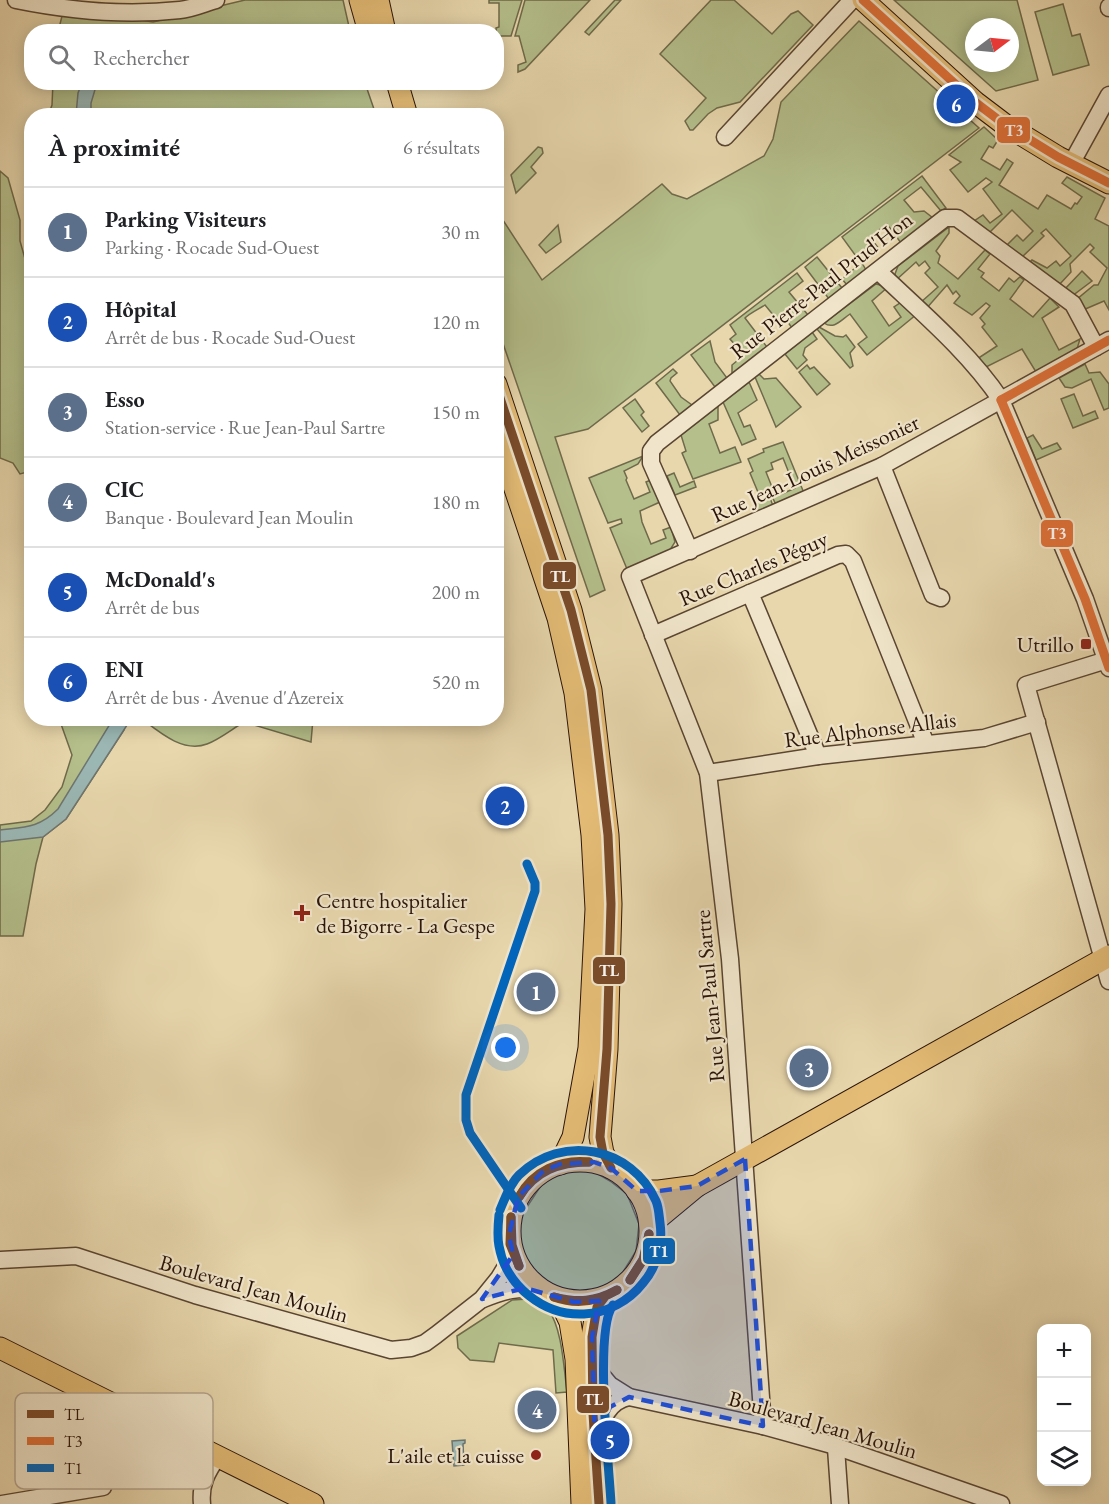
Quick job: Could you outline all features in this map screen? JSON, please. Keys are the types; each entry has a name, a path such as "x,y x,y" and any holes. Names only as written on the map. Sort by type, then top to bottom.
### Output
{"main road":[{"path":"360,0 367,24"},
{"path":"378,0 383,24"},
{"path":"863,0 975,102 1004,124 1071,164 1109,183"},
{"path":"384,90 390,108"},
{"path":"399,90 405,108"},
{"path":"504,408 572,610 591,690 608,835 612,904 607,1049 600,1137 603,1153 611,1168"},
{"path":"504,456 558,618 575,693 592,835 596,909 589,1048 573,1137 560,1164"},
{"path":"650,1225 696,1186 1106,957"},
{"path":"577,1161 594,1162 611,1168 637,1191 646,1207 650,1225 648,1248 639,1269 624,1286 604,1298 574,1302 550,1294 524,1275 513,1255 509,1235 511,1215 518,1197 529,1182 543,1171 560,1164 577,1161"},
{"path":"637,1191 659,1191 696,1186"},
{"path":"550,1294 570,1322 576,1359 582,1504"},
{"path":"599,1504 592,1355 593,1322 597,1307 604,1298"},
{"path":"0,1348 91,1393"},
{"path":"213,1454 313,1504"}],"street":[{"path":"16,0 66,10 121,12 182,10 216,0"},
{"path":"725,137 852,0"},
{"path":"1071,164 1109,95"},
{"name":"Rue Pierre-Paul Prud'Hon","path":"690,551 651,463 651,451 657,442 941,220 950,216 957,218 1073,304 1103,343"},
{"path":"878,271 960,351 987,380 1001,400 1103,630 1108,664 1026,685 1106,957 1109,981"},
{"name":"Rue Jean-Louis Meissonier","path":"630,576 882,466 1103,343"},
{"path":"882,466 933,595 941,598"},
{"name":"Rue Charles Péguy","path":"653,635 838,555 846,554 850,557 926,744"},
{"name":"Rue Jean-Paul Sartre","path":"630,576 708,773 730,959 763,1426"},
{"path":"750,593 818,756"},
{"name":"Rue Alphonse Allais","path":"708,773 818,756 984,738 1036,722"},
{"name":"Boulevard Jean Moulin","path":"0,1260 76,1256 195,1295 391,1350 411,1348 425,1343 482,1299 499,1278 513,1255"},
{"name":"Boulevard Jean Moulin","path":"482,1299 506,1289 525,1288 550,1294"},
{"name":"Boulevard Jean Moulin","path":"592,1355 600,1373 610,1385 630,1396 763,1426 836,1448 1001,1504"},
{"path":"595,1440 610,1407 622,1398 630,1396"},
{"path":"836,1448 840,1504"},
{"path":"213,1463 218,1456"},
{"path":"2,1504 43,1500 94,1489"},
{"path":"202,1489 202,1504"}],"highlighted area":[{"path":"745,1159 763,1426 629,1397 610,1407 595,1440 592,1337 599,1301 574,1302 525,1288 482,1299 513,1255 509,1235 518,1197 543,1171 560,1164 594,1162 611,1168 637,1191 659,1191 697,1186"}],"green space":[{"path":"245,0 343,0 348,24 60,24 62,16 128,18 153,22"},
{"path":"489,0 522,0 511,36 504,36 504,24 499,24 499,3 489,3"},
{"path":"525,0 590,0 525,69 518,72 518,65 526,62 519,36 515,36"},
{"path":"615,0 621,0 589,35 585,32"},
{"path":"711,0 734,0 772,34 791,14 798,11 813,25 740,102 717,108 693,130 690,130 685,121 706,98 660,54"},
{"path":"894,0 1017,0 1038,80 996,91 975,72 1019,72 1019,18 965,18 965,63"},
{"path":"1063,4 1072,36 1080,34 1089,65 1053,75 1035,12"},
{"path":"859,21 979,128 588,429 555,437 605,590 590,597 504,346 504,222 542,280 662,184 672,194 687,199 764,156 773,139 781,102"},
{"path":"53,90 367,90 374,108 51,108"},
{"path":"984,127 998,140 993,148 989,146 981,159 1000,170 1007,159 1013,163 999,185 1038,209 1047,195 1071,209 1075,203 1077,204 1082,197 1062,183 1067,177 1105,198 1095,219 1109,226 1109,310 1104,301 1083,310 1076,300 1094,285 1098,285 1107,268 1090,252 1094,248 1090,244 1070,264 1071,272 1059,285 1029,263 1032,260 1047,268 1056,261 1060,266 1071,256 1046,229 1041,233 1044,236 1021,258 1006,246 1017,235 1023,241 1033,231 1012,210 989,233 974,221 983,215 990,223 1002,214 983,189 992,182 986,178 968,192 950,170 961,162 949,155"},
{"path":"538,147 542,148 543,153 531,167 536,173 516,193 511,175"},
{"path":"0,171 8,178 20,220 20,241 24,255 24,473 20,474 13,463 0,458"},
{"path":"922,176 946,208 941,211 921,187 904,200 914,212 924,211 933,218 901,243 887,224 870,237 879,249 862,263 866,270 847,285 842,279 861,263 842,237"},
{"path":"558,225 561,242 546,253 539,245"},
{"path":"949,227 949,233 936,251 940,256 938,263 958,279 985,250 990,254 978,269 984,273 981,277 999,291 1009,278 1014,282 1020,277 1024,280 1010,299 1033,317 1050,298 1059,307 1042,318 1059,350 1080,339 1077,349 1036,372 1022,349 984,368 977,359 997,346 982,327 985,324 980,318 990,306 986,303 972,315 954,303 960,296 956,291 953,294 947,285 926,309 920,303 938,287 925,273 930,268 925,261 919,266 916,262 896,280 895,274 898,266"},
{"path":"817,257 842,288 829,299 805,267"},
{"path":"1082,271 1092,281 1072,296 1064,290"},
{"path":"797,273 803,281 789,292 808,315 792,328 785,318 779,322 765,305 747,316 745,318 767,347 732,374 732,365 744,355 730,339 736,334 730,325"},
{"path":"876,284 888,287 872,301 889,326 901,317 894,307 903,301 917,314 867,355 858,344 867,337 850,314 834,325 824,323"},
{"path":"819,327 835,336 846,335 855,347 850,353 853,366 850,368 817,329"},
{"path":"812,332 817,339 805,348 803,355 807,360 797,369 785,354"},
{"path":"710,341 715,362 727,378 715,387 691,355"},
{"path":"1085,364 1089,373 1100,372 1109,384 1109,408 1104,410 1091,379 1072,388 1065,387 1059,378"},
{"path":"807,365 810,369 814,367 830,384 817,395 799,372"},
{"path":"673,369 677,373 670,381 681,397 692,405 680,415 656,383"},
{"path":"759,374 764,379 776,378 801,407 776,427 755,377"},
{"path":"749,382 757,400 738,413 744,427 750,425 756,439 742,445 723,402"},
{"path":"1074,394 1083,416 1095,411 1098,418 1073,428 1061,399"},
{"path":"635,399 644,412 641,415 649,426 642,432 623,408"},
{"path":"718,406 718,420 709,424 720,453 735,447 741,462 693,479 682,453 686,451 681,435"},
{"path":"1033,435 1042,449 1057,443 1061,449 1036,460 1027,438"},
{"path":"783,442 804,493 776,505 772,491 779,487 782,494 795,488 783,458 771,463 773,469 766,472 772,487 768,492 773,506 758,513 753,500 760,497 750,473 753,471 748,459 764,452 763,449"},
{"path":"643,456 638,464 624,471 626,480 634,499 650,492 646,482 651,480 660,502 640,511 651,544 666,538 663,530 671,527 675,542 670,550 627,569 610,528 622,523 621,519 608,523 589,478"},
{"path":"674,473 680,487 694,481 696,487 675,495 667,476"},
{"path":"62,726 119,726 124,730 66,819 43,837 23,936 0,936 0,825 31,821 45,810 62,787 72,755"},
{"path":"151,726 238,726 217,739 198,746 189,746 172,740"},
{"path":"257,726 312,726 311,742"},
{"path":"593,1171 627,1194 639,1224 636,1251 618,1280 592,1291 571,1293 553,1287 536,1277 523,1257 519,1238 521,1216 542,1184 562,1172"},
{"path":"528,1299 543,1306 553,1317 562,1349 567,1392 556,1393 553,1350 499,1343 494,1362 470,1360 458,1348 457,1336 512,1300"}],"water":[{"path":"79,90 95,90 91,108 77,108"},
{"path":"109,726 126,726 66,819 43,837 0,842 0,830 38,823 58,809"},
{"path":"465,1440 463,1444 464,1465 454,1466 452,1441"}],"transit line":[{"name":"T3","path":"863,0 975,102 1004,124 1058,157 1109,183"},
{"name":"T3","path":"1001,400 1109,340"},
{"name":"T3","path":"1001,400 1085,599 1109,668"},
{"name":"TL","path":"504,410 571,610 591,690 608,835 611,904 607,1049 600,1137 603,1153 611,1168"},
{"name":"T1","path":"521,1208 470,1133 466,1120 466,1095 535,891 535,883 527,864"},
{"name":"T1","path":"499,1215 499,1246 503,1260 518,1286 541,1304 569,1313 584,1314 601,1311 617,1305 631,1295 648,1277 660,1247 661,1231 658,1209 645,1183 631,1168 613,1158 595,1152 575,1151 555,1154 536,1162 519,1175 508,1191 500,1210"},
{"name":"TL","path":"519,1197 532,1180 548,1169 568,1163 589,1162"},
{"name":"TL","path":"519,1197 540,1174 558,1166 589,1162"},
{"name":"TL","path":"511,1217 512,1245 519,1266"},
{"name":"TL","path":"511,1217 510,1244 519,1266"},
{"name":"TL","path":"630,1280 643,1260 649,1234"},
{"name":"TL","path":"630,1280 644,1258 649,1234"},
{"name":"TL","path":"554,1297 586,1300 617,1290"},
{"name":"TL","path":"554,1297 570,1301 586,1301 617,1290"},
{"name":"TL","path":"599,1504 593,1414 592,1337 597,1307 604,1298"},
{"name":"T1","path":"611,1503 603,1369 607,1319 613,1305"}],"place":[{"name":"ENI","path":"956,104"},
{"name":"Utrillo","path":"1086,644"},
{"name":"Hôpital","path":"505,806"},
{"name":"Centre hospitalier de Bigorre - La Gespe","path":"302,913"},
{"name":"Parking Visiteurs","path":"536,992"},
{"name":"Esso","path":"809,1068"},
{"name":"CIC","path":"537,1410"},
{"name":"McDonald's","path":"610,1440"},
{"name":"L'aile et la cuisse","path":"536,1455"}]}
